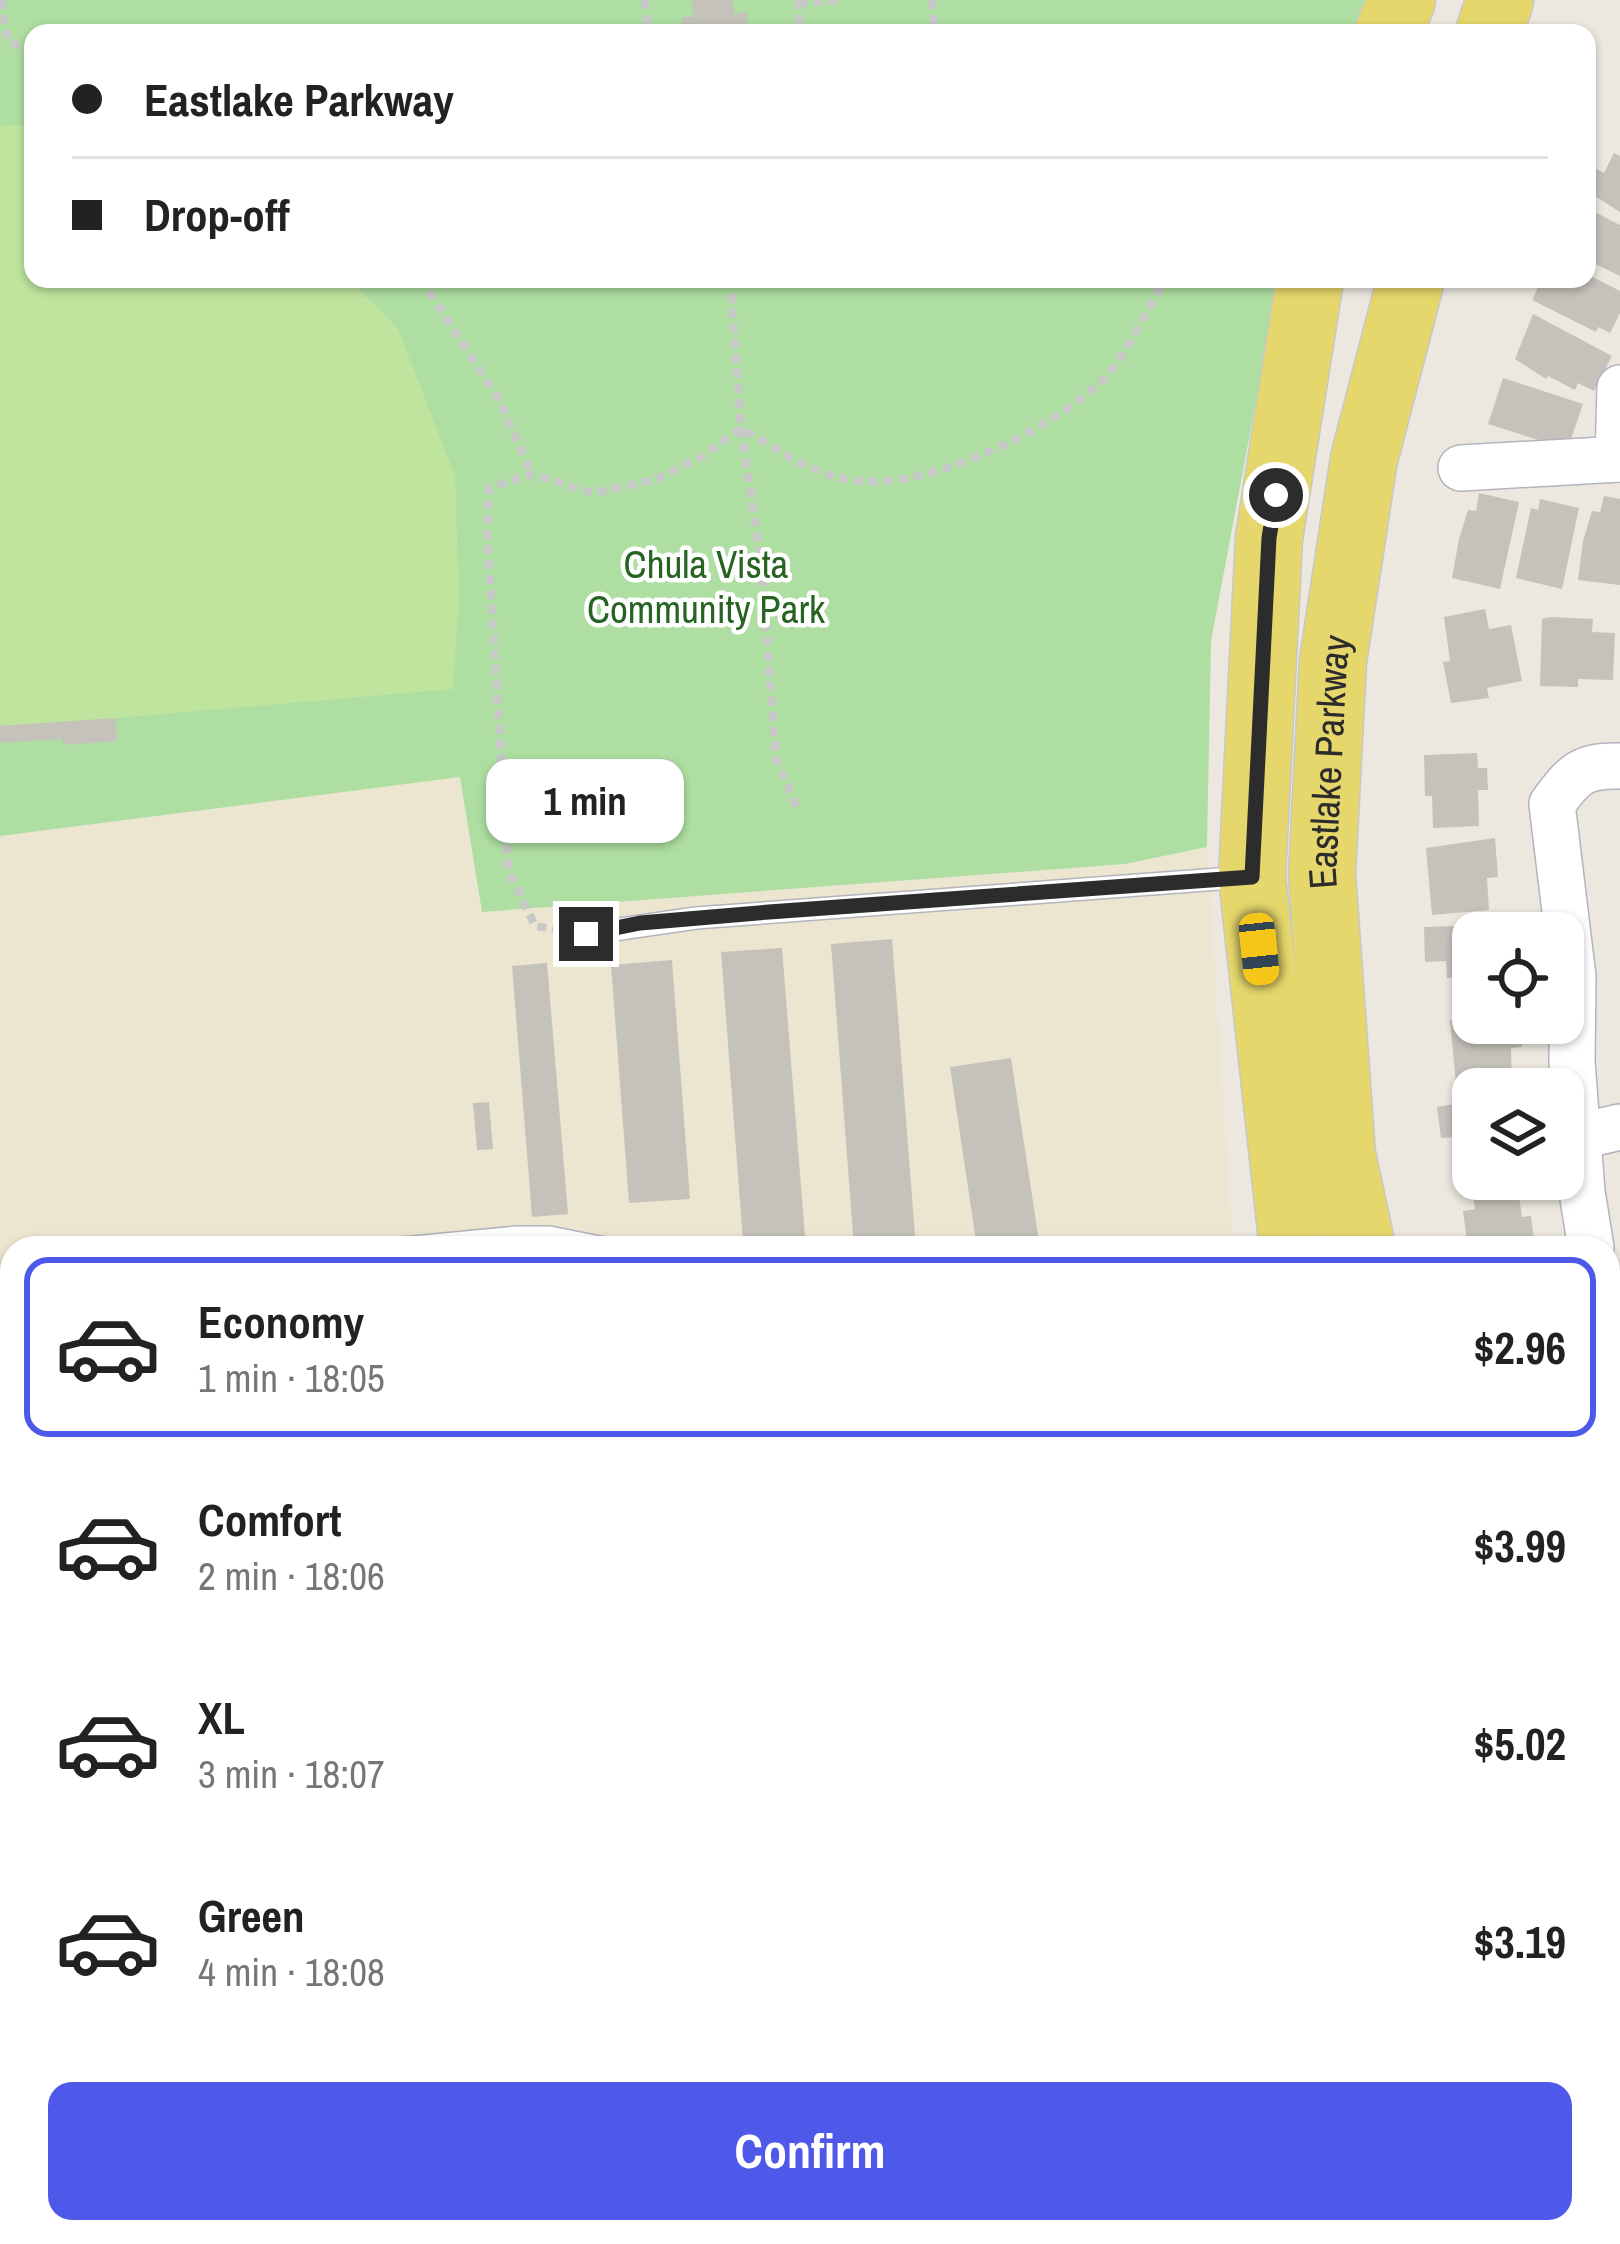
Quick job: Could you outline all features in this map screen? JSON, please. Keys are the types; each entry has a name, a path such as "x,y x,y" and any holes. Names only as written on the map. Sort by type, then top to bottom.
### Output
{"main road":[{"name":"Eastlake Parkway","path":"1292,1236 1252,877 1269,538 1309,288"},
{"name":"Eastlake Parkway","path":"1359,1236 1342,1155 1322,874 1333,661 1364,460 1409,288"},
{"path":"1252,877 1277,901 1295,1004 1331,1034"}],"street":[{"path":"1461,468 1619,459 1620,388"},
{"path":"1592,1236 1598,1132 1571,1062 1573,977 1552,804 1569,781 1592,765 1620,766"}],"lane":[{"path":"586,934 640,923 740,914 1252,877"}],"path":[{"path":"2,0 7,39 24,50"},
{"path":"799,2 840,0"},
{"path":"428,288 500,400 532,474"},
{"path":"731,288 740,428 761,562 776,759 797,808"},
{"path":"740,428 809,469 861,482 931,472 1039,429 1112,369 1161,288"},
{"path":"586,934 535,926 508,868 487,531 489,488 532,474 593,493 654,479 702,457 740,428"}],"shaded area":[{"path":"460,776 483,912 1125,864 1207,847 1235,1236 0,1236 0,836"}],"green space":[{"name":"Chula Vista Community Park","path":"0,0 1364,0 1355,24 24,24 24,288 1277,288 1211,641 1207,847 1125,864 482,912 460,777 0,836"},
{"path":"24,125 24,288 359,288 398,329 455,476 459,598 453,689 0,728 0,126"}],"building":[{"path":"692,0 733,0 734,14 747,12 748,24 682,24 682,17 693,17"},
{"path":"1614,153 1620,156 1620,212 1596,197 1596,169 1604,173"},
{"path":"1596,213 1620,225 1620,276 1596,264"},
{"path":"1596,279 1620,291 1620,313 1610,333 1598,327 1596,332 1532,300 1538,288 1596,288"},
{"path":"1533,314 1612,356 1594,391 1578,383 1575,390 1546,379 1515,359"},
{"path":"1503,378 1583,404 1569,445 1557,446 1488,424"},
{"path":"1479,493 1519,502 1500,589 1452,578 1468,510 1476,511"},
{"path":"1604,496 1620,499 1620,585 1578,580 1592,511 1600,512"},
{"path":"1540,499 1579,508 1562,589 1516,578 1531,508 1538,510"},
{"path":"1485,609 1489,629 1511,625 1522,681 1487,688 1489,698 1451,703 1443,662 1450,661 1444,617"},
{"path":"1542,619 1593,619 1592,632 1615,633 1613,680 1578,679 1578,687 1540,686"},
{"path":"115,718 117,741 0,743 0,726"},
{"path":"1477,753 1478,768 1487,768 1488,790 1478,790 1479,826 1433,828 1432,796 1425,796 1424,755"},
{"path":"1495,838 1498,877 1487,878 1489,910 1432,915 1426,848"},
{"path":"1452,926 1452,978 1447,978 1446,961 1425,962 1424,927"},
{"path":"892,939 915,1236 853,1236 831,944"},
{"path":"782,948 805,1236 743,1236 721,952"},
{"path":"672,960 690,1199 629,1203 611,965"},
{"path":"547,963 568,1214 532,1217 512,966"},
{"path":"1452,1044 1522,1044 1511,1048 1512,1068 1454,1068"},
{"path":"1011,1058 1038,1236 975,1236 950,1067"},
{"path":"489,1102 493,1149 477,1150 473,1103"},
{"path":"1452,1104 1452,1137 1441,1138 1437,1107"},
{"path":"1474,1200 1520,1200 1522,1217 1531,1216 1534,1236 1466,1236 1463,1211 1475,1209"}],"route":[{"path":"586,934 640,923 1252,877 1269,538 1276,495"}]}
